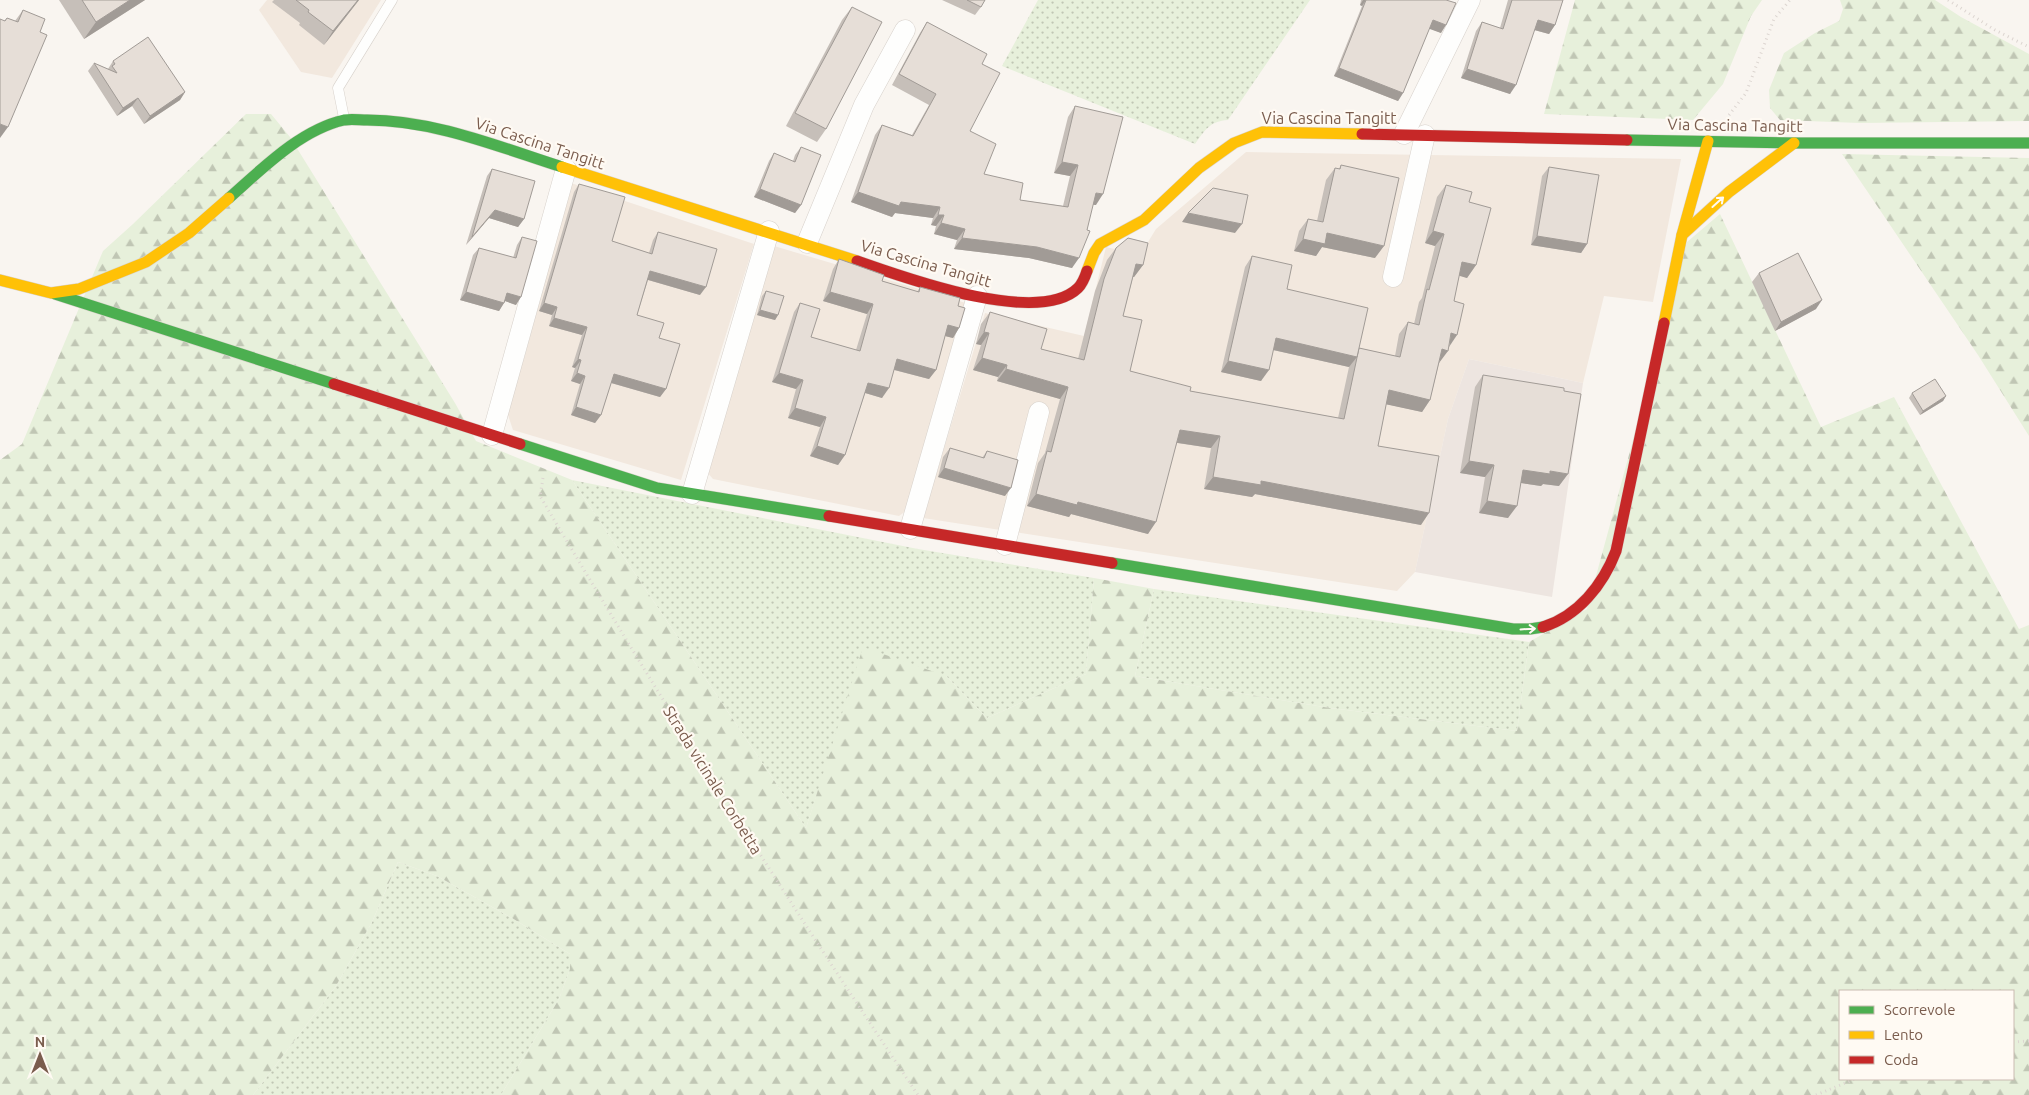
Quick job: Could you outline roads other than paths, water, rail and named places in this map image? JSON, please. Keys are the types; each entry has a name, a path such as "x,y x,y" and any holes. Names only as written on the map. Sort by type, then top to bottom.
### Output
{"street":[{"path":"1404,134 1470,0"},
{"path":"807,243 864,105 905,30"},
{"name":"Via Cascina Tangitt","path":"0,280 52,293 79,289 128,271 146,262 189,232 283,151 317,131 345,120 389,120 435,128 807,243 933,285 993,300 1031,302 1047,300 1073,292 1081,285 1086,276 1095,249 1099,244 1129,230 1146,218 1210,158 1227,146 1244,137 1262,132 1794,143 2029,143"},
{"path":"1393,277 1425,134"},
{"path":"52,293 657,488 1513,630 1528,630 1542,628 1557,622 1569,614 1594,590 1612,565 1682,235 1708,140"},
{"path":"1682,235 1730,192 1794,143"},
{"path":"492,435 566,169"},
{"path":"692,494 768,231"},
{"path":"910,529 977,296"},
{"path":"1005,545 1039,412"},
{"path":"1592,573 1620,527"},
{"path":"1480,624 1497,624 1527,618"}],"lane":[{"path":"345,120 338,88 392,0"}]}
